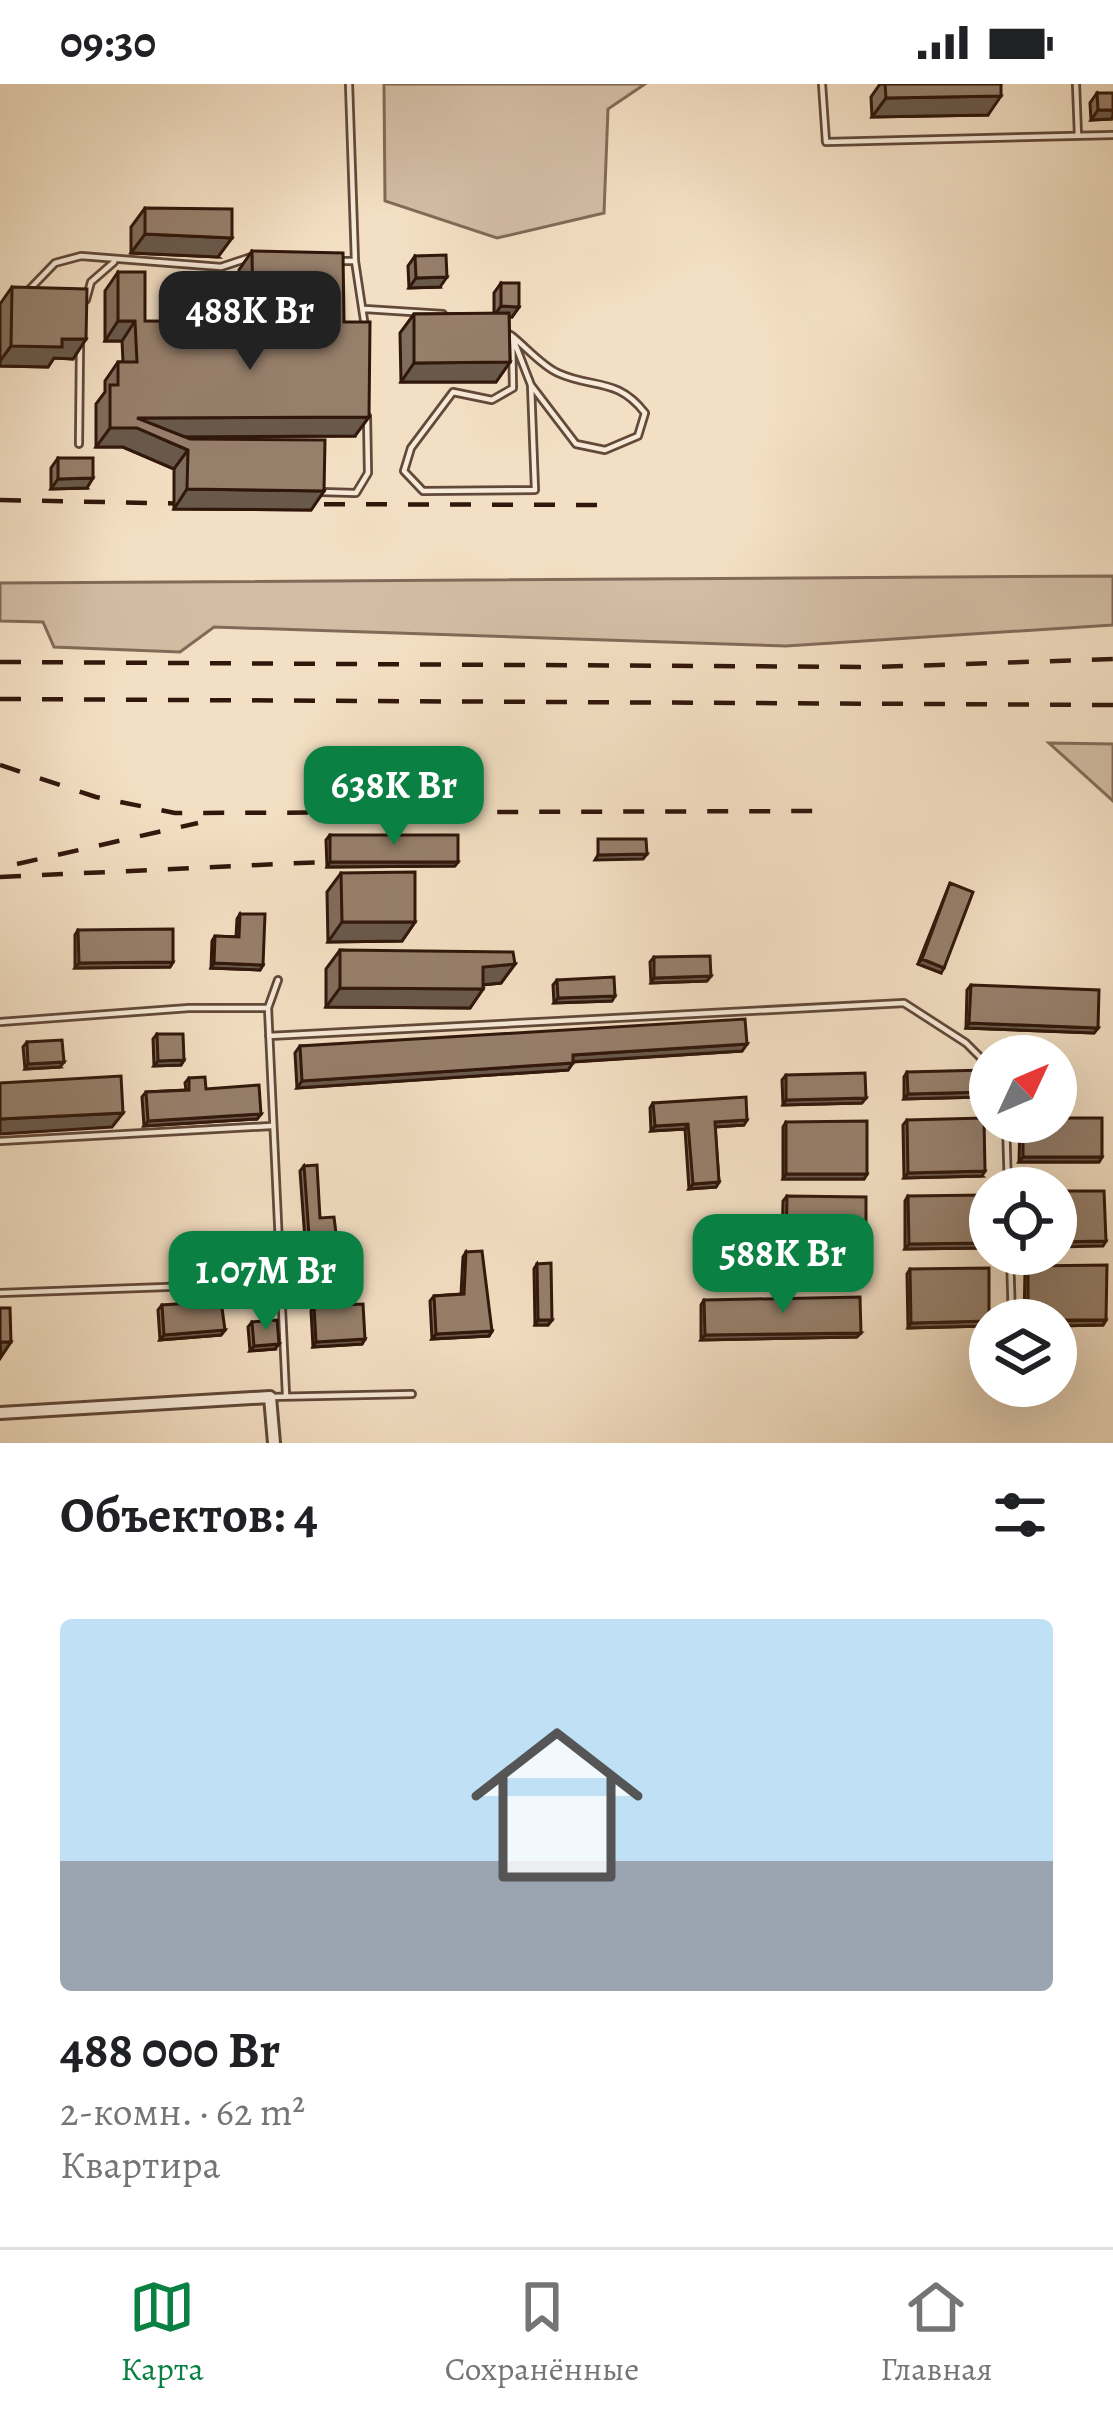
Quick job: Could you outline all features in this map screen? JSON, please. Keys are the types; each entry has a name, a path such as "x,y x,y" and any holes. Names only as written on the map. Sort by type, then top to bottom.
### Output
{"street":[{"path":"0,1413 270,1397 274,1443"}],"lane":[{"path":"349,84 355,261 365,333"},
{"path":"822,84 826,142 1113,135"},
{"path":"1076,84 1078,136"},
{"path":"27,292 55,263 80,256 221,267 242,257 265,258"},
{"path":"333,260 355,261"},
{"path":"83,311 91,282 114,262"},
{"path":"365,310 458,315"},
{"path":"497,326 512,336 558,374 597,381 632,396 645,413 638,436 605,450 576,444 531,385 512,336"},
{"path":"79,445 82,330"},
{"path":"512,336 513,388 492,400 453,392 411,448 404,471 423,491 535,490 531,385"},
{"path":"317,492 356,493 368,473 367,403"},
{"path":"278,980 268,1008 286,1395"},
{"path":"269,1036 904,1003 969,1046"},
{"path":"0,1022 189,1007 268,1008"},
{"path":"0,1141 271,1126"},
{"path":"0,1293 278,1282"},
{"path":"270,1397 412,1394"}],"shaded area":[{"path":"384,84 645,84 608,109 604,213 497,238 385,201"},
{"path":"1113,576 1113,625 786,646 214,627 180,652 54,647 43,622 0,621 0,583"},
{"path":"1049,743 1113,744 1113,801"}],"building":[{"path":"885,84 1001,84 1001,96 886,98"},
{"path":"1097,93 1113,93 1113,110 1098,110"},
{"path":"145,208 232,209 232,238 145,234"},
{"path":"252,251 343,253 344,322 370,322 369,417 137,418 190,439 325,440 324,491 187,489 188,450 137,428 110,428 110,385 118,385 118,362 137,362 135,321 118,321 118,272 145,272 145,321 253,322"},
{"path":"446,255 447,277 416,278 415,256"},
{"path":"501,283 519,283 519,307 501,306"},
{"path":"12,287 87,289 86,339 62,339 62,347 11,346"},
{"path":"509,313 510,362 414,363 414,314"},
{"path":"58,458 93,458 93,478 58,479"},
{"path":"330,835 458,835 458,862 330,862"},
{"path":"598,839 646,839 647,854 598,855"},
{"path":"415,872 415,922 342,922 341,873"},
{"path":"950,883 973,892 944,968 922,959"},
{"path":"240,914 265,914 263,965 214,963 215,936 239,937"},
{"path":"173,929 173,962 79,963 78,930"},
{"path":"340,950 513,952 515,964 483,967 483,989 340,988"},
{"path":"710,956 711,976 654,978 654,957"},
{"path":"614,977 615,996 558,998 557,980"},
{"path":"971,985 1099,990 1098,1028 969,1023"},
{"path":"745,1019 747,1044 573,1055 573,1063 302,1081 300,1046"},
{"path":"157,1034 183,1034 184,1060 158,1061"},
{"path":"62,1040 64,1062 28,1064 27,1042"},
{"path":"969,1070 969,1092 908,1094 907,1072"},
{"path":"865,1073 866,1098 786,1100 786,1075"},
{"path":"121,1076 123,1113 0,1119 0,1083"},
{"path":"205,1077 206,1089 259,1085 261,1114 148,1121 146,1092 189,1090 189,1078"},
{"path":"746,1097 747,1120 715,1122 719,1182 693,1184 688,1124 655,1126 653,1103"},
{"path":"969,1118 969,1143 984,1143 985,1167 908,1173 907,1120"},
{"path":"1077,1118 1102,1118 1102,1157 1023,1157 1023,1143 1077,1143"},
{"path":"867,1121 867,1174 786,1174 786,1122"},
{"path":"317,1165 320,1218 334,1217 336,1233 309,1235 304,1166"},
{"path":"1077,1191 1104,1191 1106,1241 1077,1242"},
{"path":"969,1195 969,1243 909,1244 908,1196"},
{"path":"787,1196 866,1197 866,1250 786,1249"},
{"path":"482,1251 492,1331 436,1334 434,1296 464,1294 466,1252"},
{"path":"551,1263 552,1320 538,1320 537,1264"},
{"path":"1077,1265 1107,1265 1106,1320 1077,1320 1077,1299 1028,1299 1028,1275 1077,1275"},
{"path":"969,1268 969,1275 989,1275 989,1299 969,1299 969,1322 911,1323 910,1269"},
{"path":"860,1297 861,1333 705,1335 704,1300"},
{"path":"221,1301 225,1330 164,1335 162,1305"},
{"path":"363,1304 365,1339 316,1342 314,1306"},
{"path":"0,1308 10,1308 11,1342 0,1342"},
{"path":"277,1320 279,1344 254,1346 252,1322"}],"railway":[{"path":"0,500 204,504"},
{"path":"282,504 617,505"},
{"path":"0,662 876,667 1113,659"},
{"path":"0,699 1113,705"},
{"path":"0,765 96,797 175,813 815,811"},
{"path":"17,864 198,823"},
{"path":"0,877 323,862"}]}
